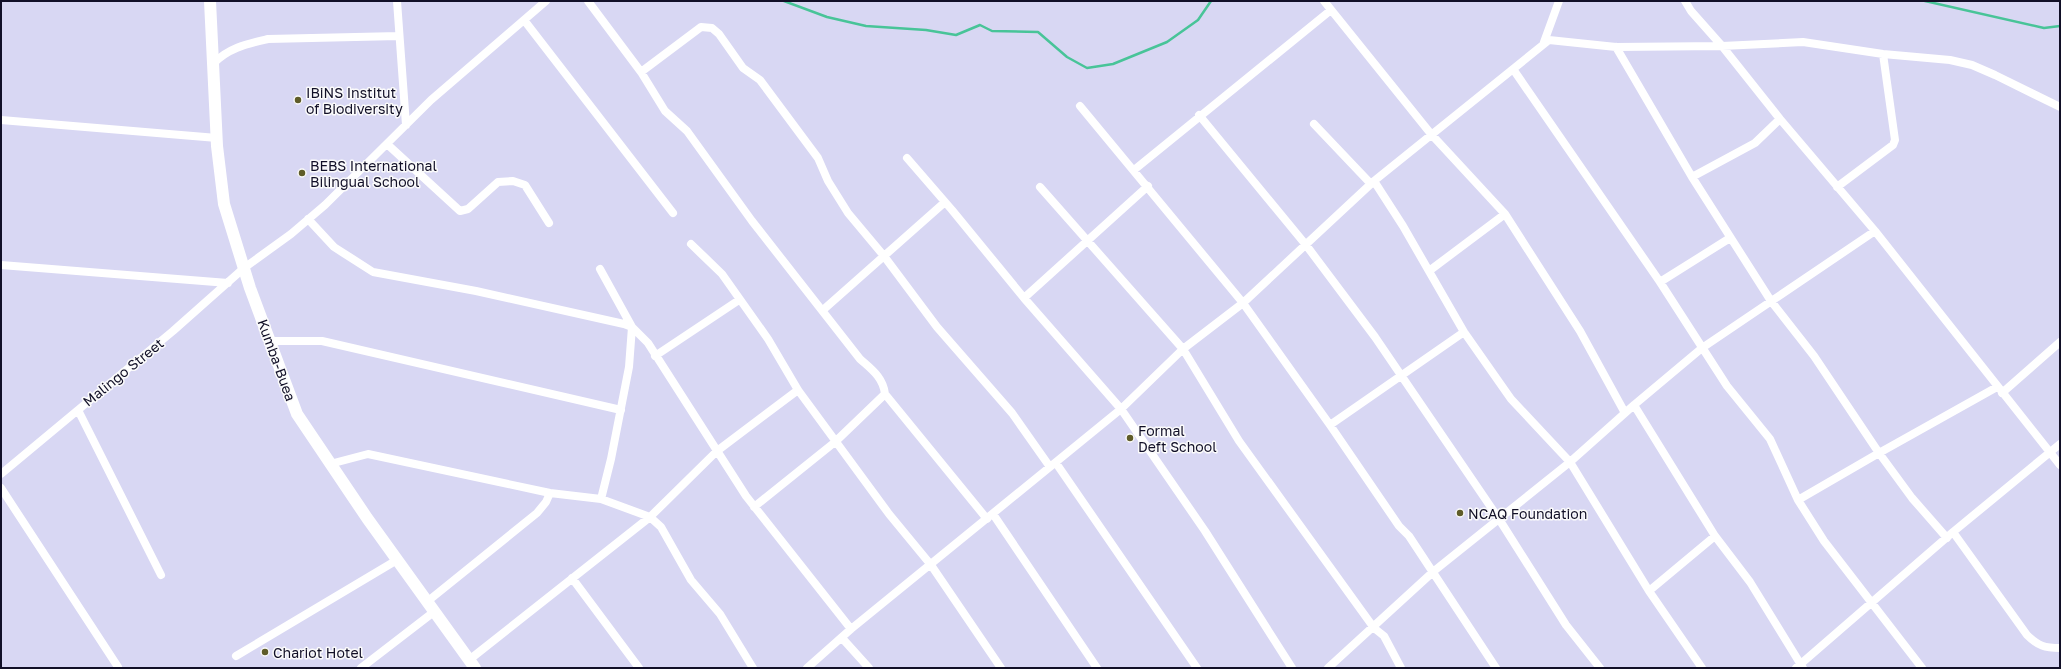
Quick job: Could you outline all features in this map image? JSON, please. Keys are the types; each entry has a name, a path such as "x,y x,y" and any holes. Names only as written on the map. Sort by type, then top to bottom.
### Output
{"highway":[{"name":"Kumba-Buea","path":"210,1 218,138 224,204 244,268 297,414 397,560 432,606 472,664"}],"street":[{"path":"397,1 398,36 406,125"},
{"name":"Malingo Street","path":"1,474 173,331 244,268 308,219 431,100 546,1"},
{"path":"588,1 641,72 668,116 687,132 752,221 860,358 878,375 885,394 990,517 1097,668"},
{"path":"1324,1 1431,134 1505,214 1580,330 1625,413"},
{"path":"1544,42 1559,1"},
{"path":"1685,1 1691,11 1722,46 1780,120 1875,231 2060,465"},
{"path":"1134,170 1199,115 1331,10"},
{"path":"524,20 673,212"},
{"path":"641,72 701,27 712,28 719,34 743,68 760,80 818,158 828,181 848,213 884,256 937,327 1012,413 1053,465 1197,668"},
{"path":"213,64 229,51 249,43 268,39 398,36"},
{"path":"807,668 851,629 932,565 1121,409 1183,349 1243,303 1373,183 1544,42 1553,39 1616,47 1722,46 1803,42 1883,54 1950,60 1972,65 2060,107"},
{"path":"1616,47 1692,177 1770,301 1814,356 1878,453 1912,498 1947,538"},
{"path":"1838,187 1893,145 1895,140 1883,54"},
{"path":"1513,69 1660,282 1727,386 1770,440 1798,500 1824,542 1922,668"},
{"path":"1080,106 1148,186 1243,303 1330,425 1399,526 1407,533 1434,571 1496,668"},
{"path":"1199,115 1306,245 1402,374 1499,519 1566,625 1600,668"},
{"path":"1,120 218,138"},
{"path":"1692,177 1755,143 1780,120"},
{"path":"1314,124 1373,183 1429,271 1464,332 1507,395 1570,462 1648,590 1702,668"},
{"path":"387,144 460,210 468,209 498,182 513,180 525,185 549,223"},
{"path":"907,158 1024,298 1121,409 1205,531 1292,668"},
{"path":"1024,298 1148,186"},
{"path":"1040,187 1088,239 1183,349 1239,441 1374,628 1384,636 1401,668"},
{"path":"823,310 945,202"},
{"path":"1429,271 1505,214"},
{"path":"308,219 334,247 380,274 476,291 579,314 632,328"},
{"path":"1328,668 1374,628 1434,571 1570,462 1634,405 1702,348 1875,231"},
{"path":"1660,282 1730,238"},
{"path":"691,244 722,274 768,339 798,390 889,514 932,565 1001,668"},
{"path":"1,264 228,282"},
{"path":"600,269 632,328 648,343 754,507 851,629"},
{"path":"655,356 739,300"},
{"path":"601,498 611,459 629,367 632,328"},
{"path":"1330,425 1464,332"},
{"path":"270,341 322,341 621,410"},
{"path":"1798,500 1878,453 2000,390 2060,342"},
{"path":"472,664 572,578 650,517 717,451 798,390"},
{"path":"754,507 836,442 885,394"},
{"path":"1634,405 1714,536 1750,582 1800,667 1953,532 2060,444"},
{"path":"78,410 161,575"},
{"path":"330,464 368,454 550,493 601,498 650,517 660,527 691,580 723,618 753,668"},
{"path":"1,488 118,667"},
{"path":"361,668 537,513 546,502 550,493"},
{"path":"1953,532 2027,635 2035,643 2045,648 2060,648"},
{"path":"1648,590 1714,536"},
{"path":"236,656 397,560"},
{"path":"572,578 639,668"},
{"path":"842,638 869,668"}],"waterway":[{"path":"784,1 827,17 866,26 926,30 956,35 980,25 992,31 1038,32 1067,57 1087,68 1113,64 1167,42 1198,20 1211,1"},
{"path":"1925,1 2044,28 2060,26"}],"place":[{"name":"IBiNS Institut of Biodiversity","path":"298,100"},
{"name":"BEBS International Bilingual School","path":"302,173"},
{"name":"Formal Deft School","path":"1130,438"},
{"name":"NCAQ Foundation","path":"1460,513"},
{"name":"Chariot Hotel","path":"265,652"}]}
